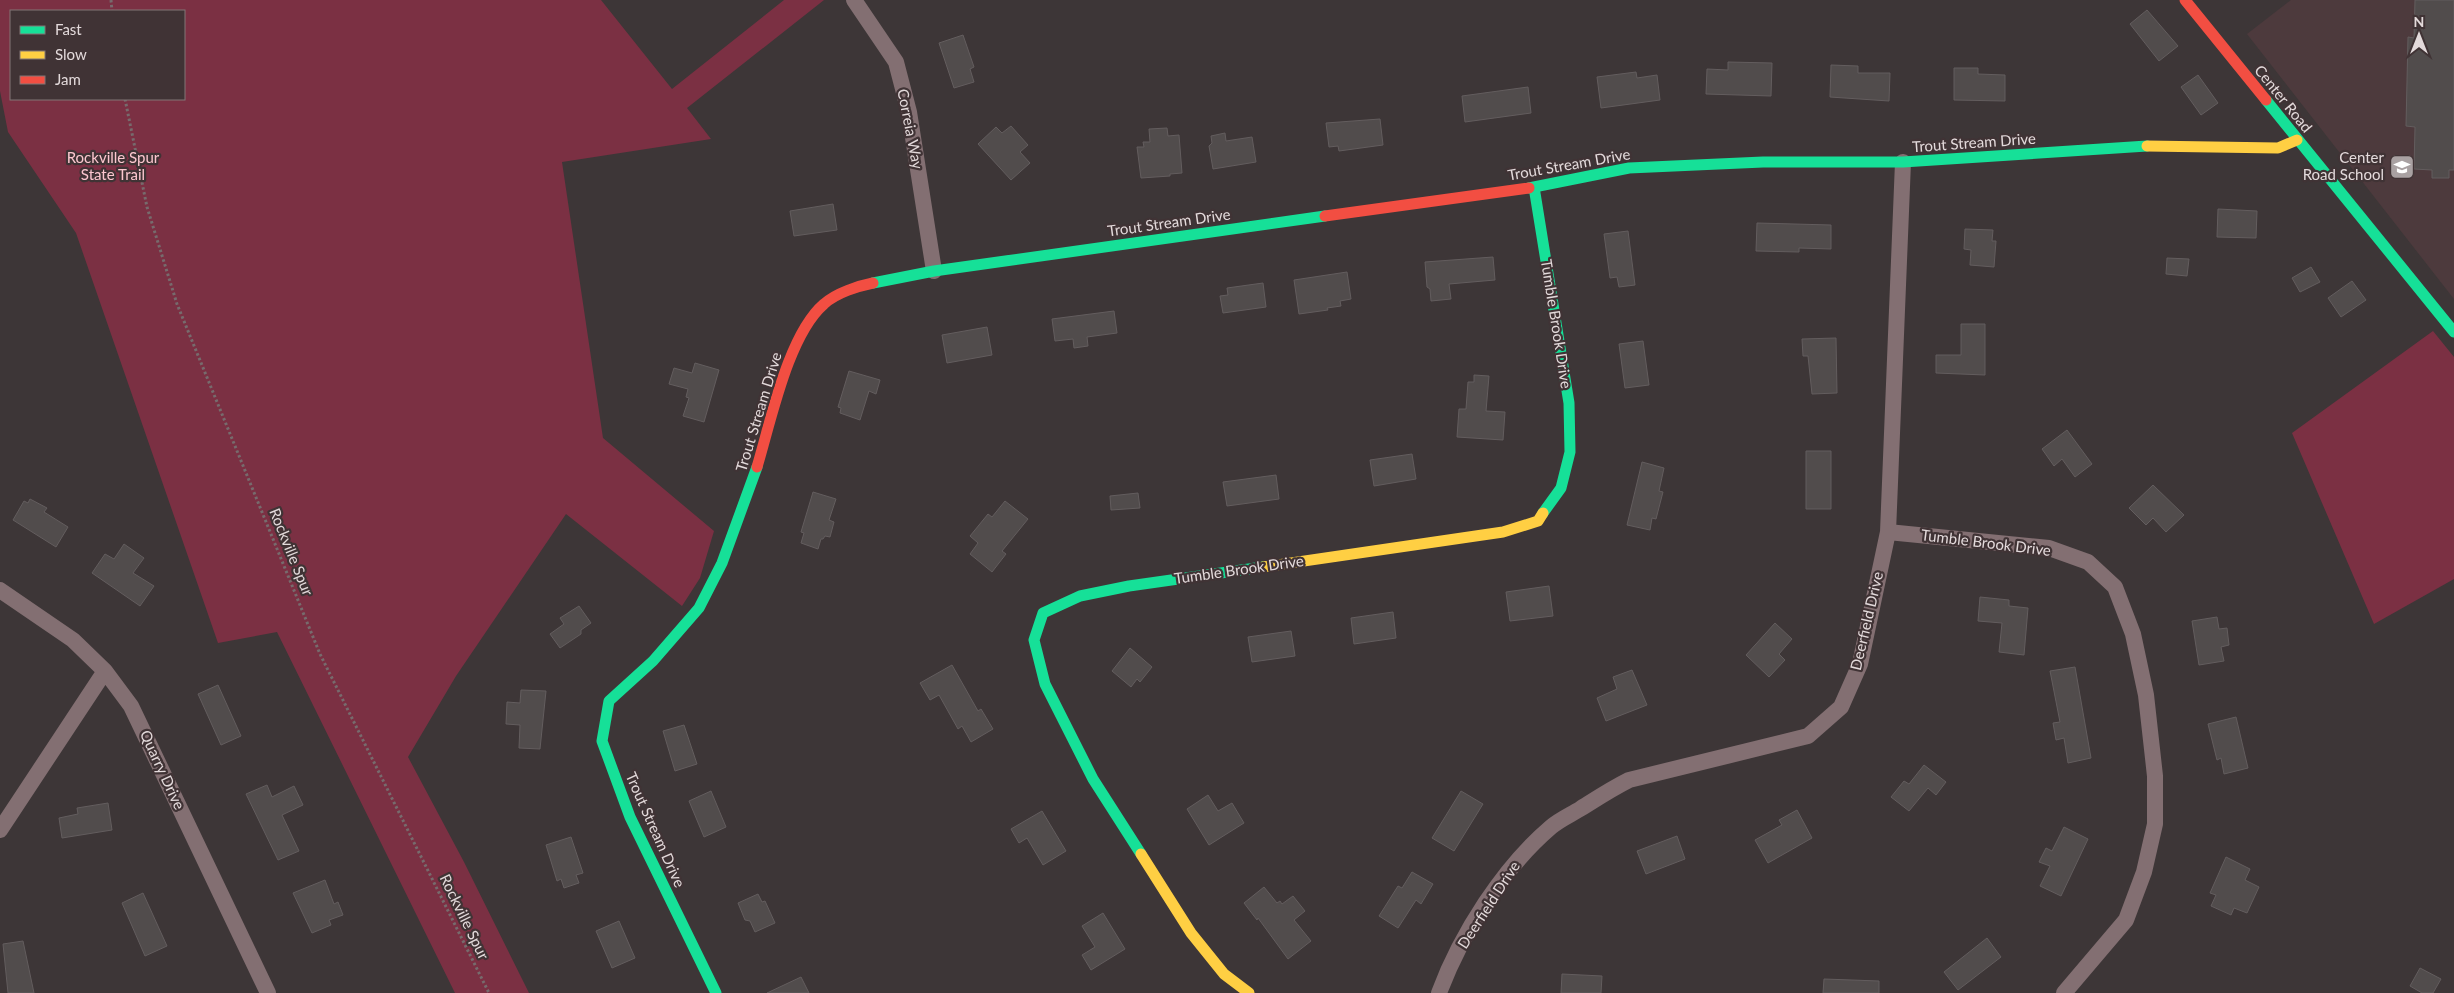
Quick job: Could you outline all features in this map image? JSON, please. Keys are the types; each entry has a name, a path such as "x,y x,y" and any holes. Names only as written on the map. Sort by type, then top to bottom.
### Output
{"street":[{"name":"Correia Way","path":"854,0 896,62 909,112 934,271"},
{"name":"Center Road","path":"2185,0 2454,332"},
{"name":"Trout Stream Drive","path":"716,993 630,817 602,741 609,701 653,661 699,608 722,562 753,482 788,364 803,330 824,303 859,286 934,271 1534,187 1629,168 1763,162 1903,162 2145,146 2278,148 2297,140"},
{"name":"Deerfield Drive","path":"1439,993 1465,939 1499,884 1524,851 1552,826 1602,793 1629,780 1808,736 1841,707 1860,664 1888,532 1903,162"},
{"name":"Tumble Brook Drive","path":"1249,993 1224,974 1191,933 1093,779 1045,684 1034,640 1043,613 1080,596 1128,586 1504,532 1538,521 1561,488 1570,452 1569,403 1534,187"},
{"name":"Tumble Brook Drive","path":"1888,532 2049,548 2088,562 2115,586 2133,634 2146,695 2155,776 2156,824 2144,872 2126,920 2064,993"},
{"name":"Quarry Drive","path":"0,590 73,640 105,671 131,706 268,993"},
{"path":"0,830 105,671"}],"path":[{"name":"Rockville Spur","path":"125,100 147,207 178,304 196,350 320,654 489,993"}],"shaded area":[{"name":"Center Road School","path":"2291,0 2454,0 2454,299 2247,34"}],"green space":[{"name":"Rockville Spur State Trail","path":"0,0 601,0 672,89 784,0 824,0 687,108 711,139 562,162 603,438 714,531 700,578 682,606 566,514 456,676 408,757 464,862 529,993 455,993 277,632 218,643 76,233 8,132 0,91"},
{"path":"2433,331 2454,357 2454,579 2374,624 2292,433"}],"building":[{"path":"2415,0 2454,0 2454,170 2449,170 2449,178 2432,178 2432,170 2414,169 2415,127 2406,126 2408,37 2414,38"},
{"path":"2147,10 2178,46 2159,61 2130,24"},
{"path":"963,35 974,67 970,69 974,82 954,88 939,43"},
{"path":"1728,62 1772,63 1771,96 1706,94 1707,69 1728,70"},
{"path":"1831,65 1858,66 1858,73 1890,73 1889,101 1830,97"},
{"path":"1954,68 1978,68 1978,74 2005,75 2005,101 1954,100"},
{"path":"1636,72 1637,78 1657,75 1660,100 1601,108 1597,77"},
{"path":"2198,75 2218,103 2201,115 2181,87"},
{"path":"1528,87 1531,113 1465,122 1462,96"},
{"path":"1380,119 1383,145 1339,151 1338,146 1329,147 1326,123"},
{"path":"1011,126 1028,145 1020,152 1030,163 1011,180 978,144 996,127 1002,133"},
{"path":"1167,128 1168,136 1179,135 1182,173 1170,174 1170,176 1141,178 1137,147 1144,147 1143,142 1150,142 1149,129"},
{"path":"1225,133 1226,141 1252,137 1256,162 1213,169 1209,146 1212,143 1211,136"},
{"path":"833,204 837,230 794,236 790,211"},
{"path":"2218,209 2257,211 2256,238 2217,237"},
{"path":"1757,223 1831,225 1831,249 1799,248 1799,252 1756,251"},
{"path":"1965,229 1993,230 1992,241 1996,241 1994,267 1970,265 1971,250 1964,249"},
{"path":"1628,231 1635,285 1619,287 1617,277 1610,278 1604,234"},
{"path":"1493,257 1495,280 1449,284 1451,299 1431,301 1430,289 1427,287 1425,262"},
{"path":"2167,258 2189,259 2187,276 2166,274"},
{"path":"2311,267 2320,282 2300,292 2292,278"},
{"path":"1347,272 1351,299 1340,301 1341,306 1327,308 1328,310 1299,314 1294,280"},
{"path":"2352,281 2366,300 2341,317 2328,298"},
{"path":"1263,283 1266,307 1223,313 1220,296 1228,295 1227,288"},
{"path":"1114,311 1117,333 1087,337 1088,346 1074,348 1073,339 1055,341 1052,319"},
{"path":"1961,324 1985,324 1985,375 1936,373 1936,355 1961,355"},
{"path":"987,327 992,355 947,363 942,335"},
{"path":"1836,338 1837,393 1812,394 1808,356 1803,356 1802,339"},
{"path":"1643,341 1649,385 1625,388 1619,344"},
{"path":"695,363 719,370 704,422 683,416 689,398 686,397 688,389 669,384 674,368 692,373"},
{"path":"849,371 880,380 876,394 869,391 860,420 840,413 841,408 838,407"},
{"path":"1474,375 1489,376 1486,411 1505,412 1503,440 1457,437 1459,409 1466,409 1468,382 1474,382"},
{"path":"2067,430 2092,464 2075,477 2062,459 2054,466 2042,449"},
{"path":"1806,451 1831,451 1831,509 1806,509"},
{"path":"1412,454 1416,479 1374,486 1370,460"},
{"path":"1642,462 1664,468 1659,491 1663,492 1656,519 1652,518 1650,530 1627,525"},
{"path":"1276,475 1279,499 1227,506 1223,482"},
{"path":"2153,485 2184,515 2166,532 2153,518 2146,525 2129,508"},
{"path":"813,492 836,499 829,520 834,522 830,537 825,536 821,539 818,549 801,543 804,533 801,532"},
{"path":"1138,493 1140,508 1111,510 1110,496"},
{"path":"30,499 47,508 44,512 68,527 56,547 13,520 24,501 28,503"},
{"path":"1005,501 1028,519 1002,551 1006,554 992,572 970,554 978,543 970,536 988,514 992,517"},
{"path":"124,544 144,558 133,573 154,586 140,606 92,573 105,554 114,559"},
{"path":"1549,586 1553,616 1510,621 1506,592"},
{"path":"1980,597 2009,600 2009,606 2028,608 2024,655 1999,652 2002,623 1978,621"},
{"path":"579,606 591,623 581,630 581,634 560,648 550,634 564,624 560,618"},
{"path":"1393,612 1396,638 1354,644 1351,618"},
{"path":"2217,617 2219,629 2227,628 2229,645 2221,647 2224,661 2199,665 2192,621"},
{"path":"1775,623 1792,639 1779,654 1785,660 1769,677 1746,655"},
{"path":"1291,631 1295,656 1252,662 1248,637"},
{"path":"1130,648 1152,667 1140,682 1137,679 1131,687 1112,671"},
{"path":"952,665 978,711 981,709 993,729 971,742 962,726 958,729 939,695 930,700 920,683"},
{"path":"2075,667 2091,758 2068,763 2064,738 2056,740 2053,723 2060,722 2050,671"},
{"path":"1632,670 1647,705 1606,721 1597,698 1617,689 1613,677"},
{"path":"218,685 241,736 221,745 198,694"},
{"path":"521,690 546,691 540,749 519,748 520,725 506,724 507,702 520,703"},
{"path":"2236,717 2248,768 2224,774 2221,758 2217,760 2208,724"},
{"path":"684,725 697,764 675,771 663,731"},
{"path":"1924,765 1946,782 1936,795 1928,788 1909,811 1891,797 1904,781 1909,784"},
{"path":"267,785 272,797 294,786 303,805 282,815 299,851 278,860 246,794"},
{"path":"711,791 726,827 704,837 689,801"},
{"path":"1461,791 1483,804 1454,851 1432,838"},
{"path":"1208,795 1218,811 1232,803 1244,823 1209,845 1187,809"},
{"path":"108,803 112,830 62,838 59,818 78,814 77,808"},
{"path":"1797,810 1812,838 1768,863 1755,840 1782,825 1779,820"},
{"path":"1042,811 1066,851 1043,865 1027,838 1019,843 1011,829"},
{"path":"2064,827 2088,839 2061,896 2040,886 2050,866 2039,862 2046,848 2052,851"},
{"path":"1677,836 1685,859 1646,874 1637,851"},
{"path":"571,837 583,873 576,875 579,883 564,888 561,879 557,881 546,845"},
{"path":"2226,857 2250,869 2245,880 2259,887 2247,913 2234,908 2231,915 2211,906 2216,895 2210,893"},
{"path":"1412,872 1433,884 1421,904 1416,900 1398,928 1379,916 1398,886 1402,888"},
{"path":"325,880 334,904 338,902 343,915 329,920 331,925 312,933 293,893"},
{"path":"1264,887 1277,903 1280,901 1282,904 1293,896 1305,911 1294,920 1311,941 1288,959 1258,918 1257,920 1244,903"},
{"path":"143,893 167,946 145,956 122,903"},
{"path":"758,894 762,902 765,901 775,923 755,932 750,921 745,920 738,903"},
{"path":"1103,913 1125,949 1091,970 1082,955 1095,947 1082,926"},
{"path":"619,921 635,958 612,968 596,931"},
{"path":"1987,938 2001,957 1958,990 1944,972"},
{"path":"23,941 34,993 8,993 3,944"},
{"path":"2420,968 2441,979 2433,993 2422,993 2410,986"},
{"path":"1562,974 1602,976 1601,993 1561,993"},
{"path":"801,977 809,993 767,993"},
{"path":"1824,979 1879,981 1879,993 1823,993"}],"traffic: fast":[{"path":"2266,100 2454,332"},
{"path":"1529,188 1629,168 1763,162 1903,162 2147,146"},
{"path":"1534,187 1569,403 1570,452 1561,488 1543,513"},
{"path":"873,283 934,271 1325,216"},
{"path":"716,993 630,817 602,741 609,701 653,661 699,608 722,563 757,467"},
{"path":"1141,854 1093,779 1045,684 1034,640 1043,613 1080,596 1129,586 1263,567"}],"traffic: slow":[{"path":"2147,146 2278,148 2297,140"},
{"path":"1263,567 1503,532 1538,521 1543,513"},
{"path":"1141,854 1191,933 1224,974 1249,993"}],"traffic: jam":[{"path":"2185,0 2266,100"},
{"path":"1325,216 1529,188"},
{"path":"757,467 782,380 800,336 811,318 824,304 835,296 873,283"}],"place":[{"name":"Center Road School","path":"2402,167"}]}
